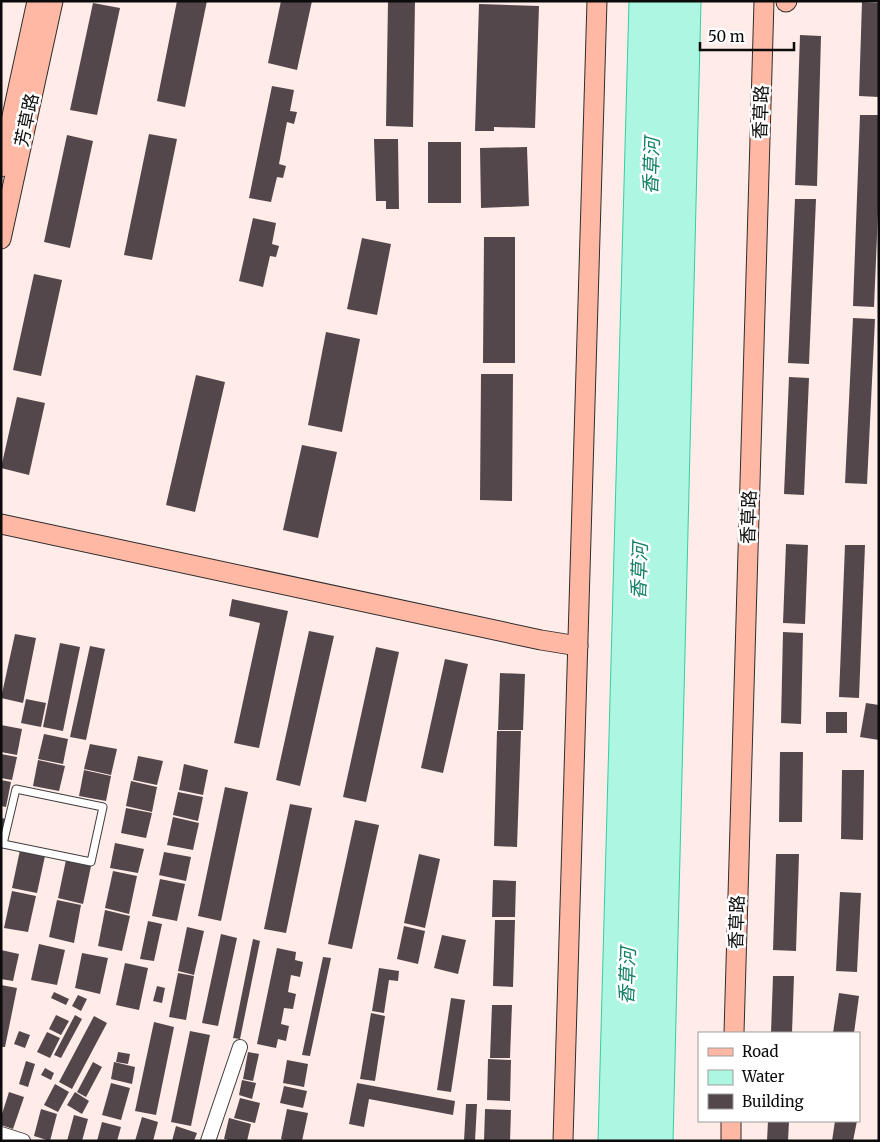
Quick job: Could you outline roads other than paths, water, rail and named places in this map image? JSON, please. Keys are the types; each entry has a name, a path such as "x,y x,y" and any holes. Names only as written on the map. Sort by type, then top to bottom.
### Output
{"street":[{"name":"芳草路","path":"1,167 37,1"},
{"name":"芳草路","path":"1,239 53,1"},
{"path":"564,1141 597,1"},
{"name":"香草路","path":"734,1032 764,1"},
{"path":"1,524 541,640 578,646"},
{"path":"208,1141 240,1046"},
{"path":"731,1141 732,1122"},
{"path":"1,1134 23,1141"}],"lane":[{"path":"16,789 103,807 91,862 3,844 10,815 16,789"},
{"path":"1,814 10,815"}],"water":[{"name":"香草河","path":"629,1 701,1 673,1141 598,1141"}]}
